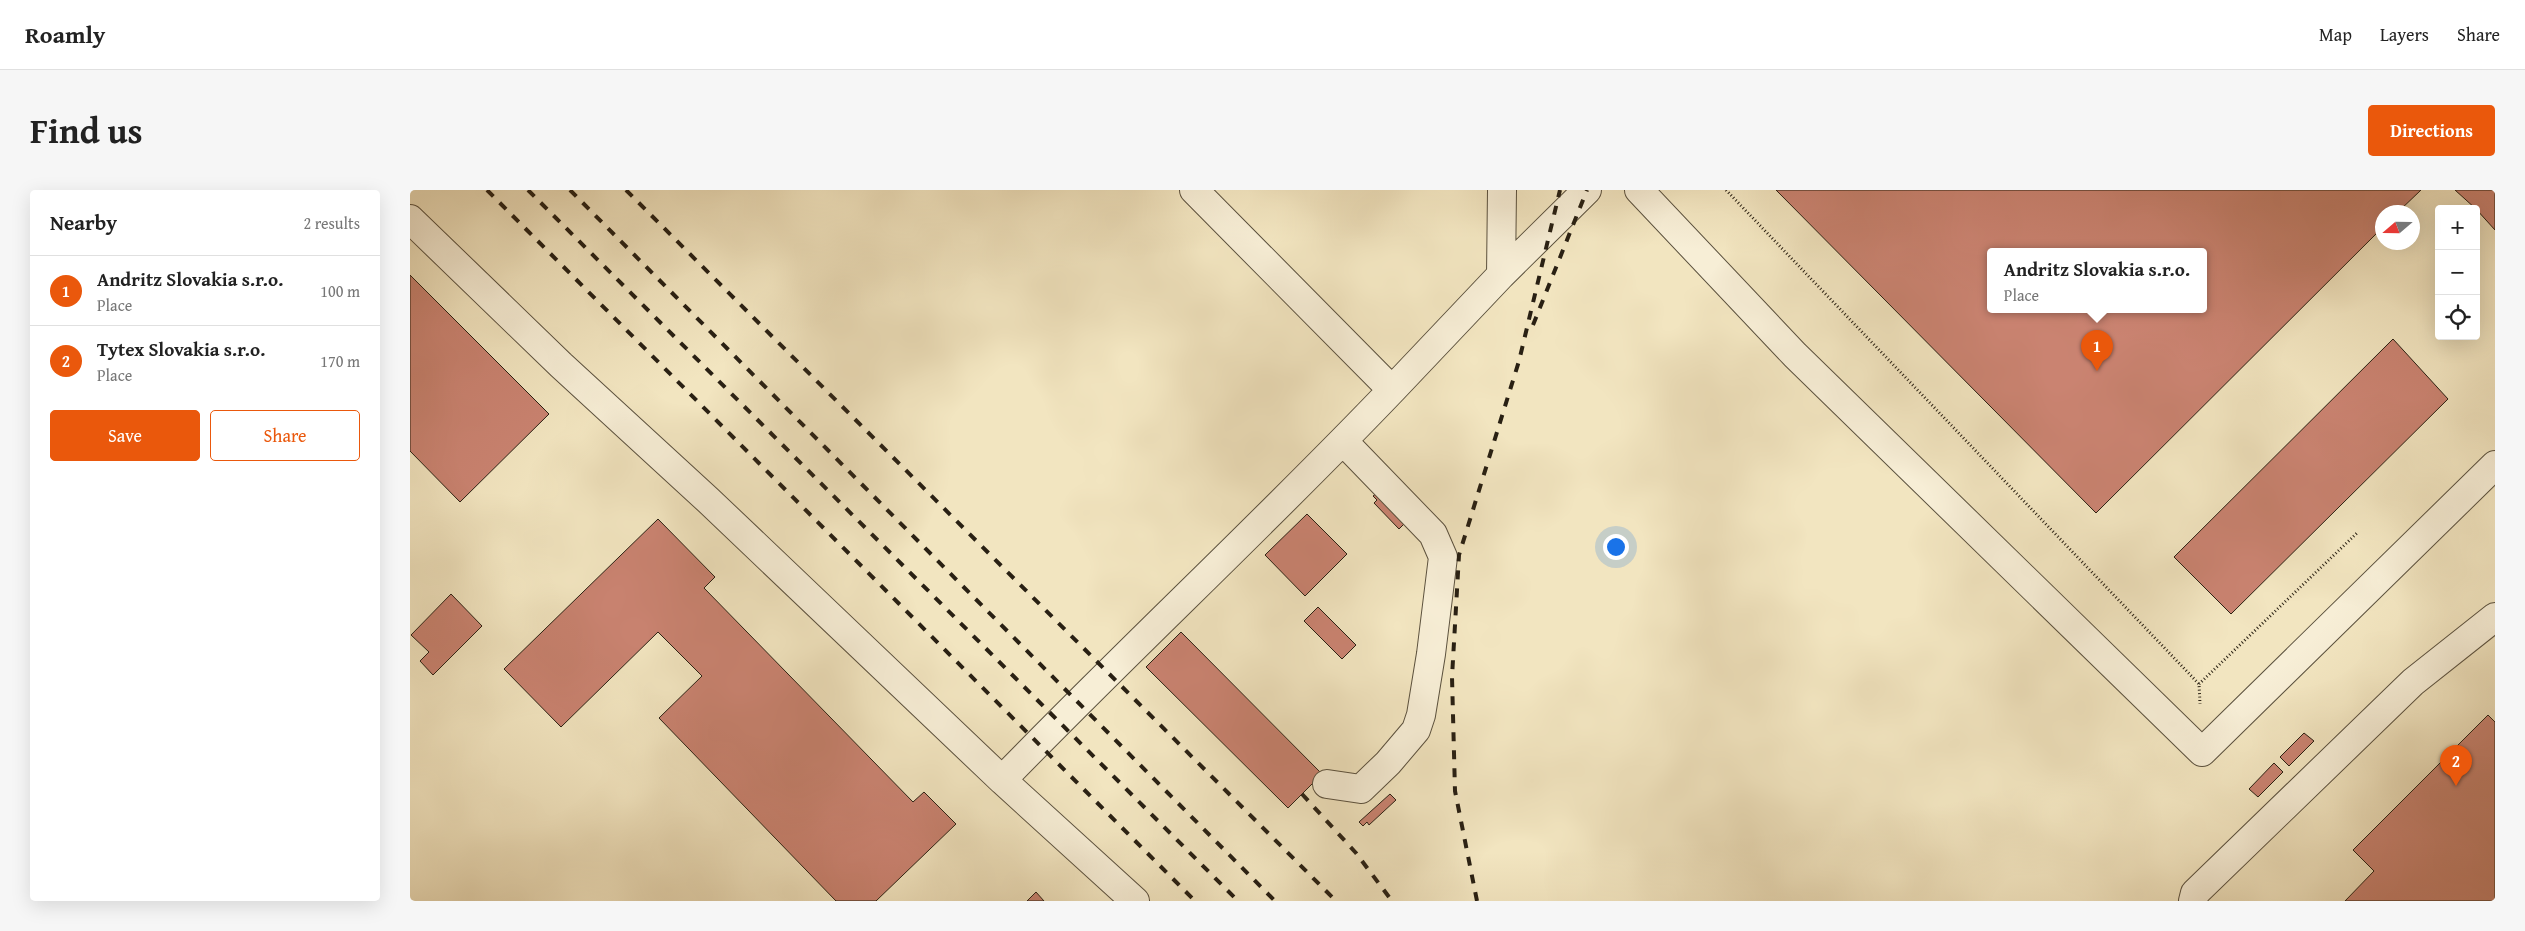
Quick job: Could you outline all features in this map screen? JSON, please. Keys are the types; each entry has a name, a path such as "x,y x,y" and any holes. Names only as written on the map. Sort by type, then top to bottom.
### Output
{"lane":[{"path":"1194,190 1392,390"},
{"path":"1501,274 1502,190"},
{"path":"1002,780 1107,673 1343,441 1501,274 1587,190"},
{"path":"1639,190 1795,355 2202,752 2495,465"},
{"path":"410,219 561,365 708,500 1002,780 1135,901"},
{"path":"1327,784 1361,789 1388,763 1416,730 1424,698 1443,557 1433,534 1343,441"},
{"path":"2193,901 2195,893 2413,682 2495,616"}],"path":[{"path":"1726,190 2199,684 2202,752"},
{"path":"2199,684 2357,533"}],"building":[{"path":"1776,190 2421,190 2405,205 2375,205 2375,235 2096,513"},
{"path":"2455,190 2495,190 2495,230 2480,213 2480,205 2472,205"},
{"path":"410,275 549,414 460,502 410,451"},
{"path":"2393,339 2448,399 2231,614 2174,557"},
{"path":"1377,493 1405,523 1399,529 1374,503 1377,500 1373,496"},
{"path":"1307,514 1347,554 1305,596 1265,555"},
{"path":"658,519 715,577 704,588 913,802 924,792 956,824 876,901 836,901 659,718 702,676 658,632 561,727 504,669"},
{"path":"451,594 482,626 433,675 420,661 429,652 411,635"},
{"path":"1318,607 1356,645 1342,659 1304,621"},
{"path":"1181,632 1322,774 1288,808 1146,667"},
{"path":"2488,715 2495,722 2495,901 2345,901 2374,871 2353,850"},
{"path":"2304,733 2314,741 2289,766 2280,757"},
{"path":"2274,763 2283,772 2258,797 2249,789"},
{"path":"1390,794 1396,800 1369,825 1367,822 1363,826 1359,822"},
{"path":"1036,892 1044,901 1027,901"}],"railway":[{"path":"487,190 1195,901"},
{"path":"528,190 1238,901"},
{"path":"570,190 1275,901"},
{"path":"626,190 1336,901"},
{"path":"1477,901 1455,791 1452,677 1459,555 1519,361 1560,190"},
{"path":"1533,325 1587,190"},
{"path":"1302,794 1356,853 1392,901"}],"place":[{"name":"Andritz Slovakia s.r.o.","path":"2097,371"},
{"name":"Tytex Slovakia s.r.o.","path":"2456,786"}]}
